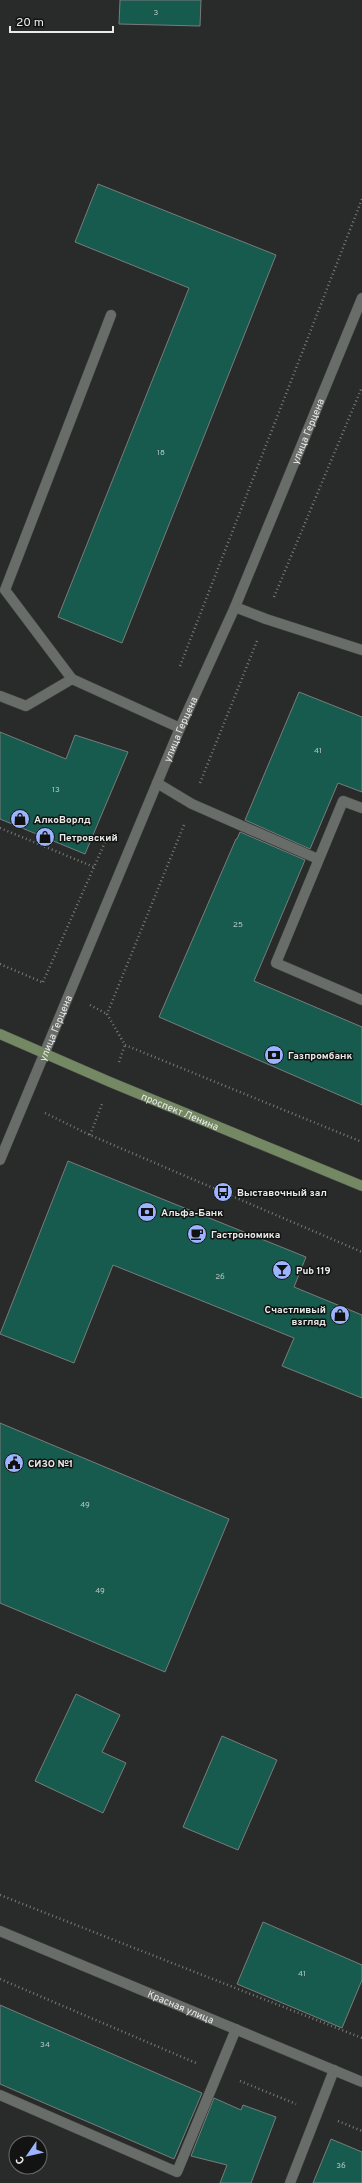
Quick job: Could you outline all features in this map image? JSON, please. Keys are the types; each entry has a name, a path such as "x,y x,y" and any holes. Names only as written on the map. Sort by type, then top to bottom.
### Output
{"main road":[{"name":"проспект Ленина","path":"0,1034 110,1082 362,1186"}],"street":[{"name":"улица Герцена","path":"0,1160 180,728 235,607 362,298"},
{"path":"111,315 4,590 72,679 180,728"},
{"path":"235,607 266,619 362,650"},
{"path":"0,696 26,706 72,679"},
{"path":"157,783 192,804 318,859"},
{"path":"362,808 343,801 276,963 362,1000"},
{"name":"Красная улица","path":"0,1931 362,2082"},
{"path":"0,2095 177,2172 236,2030"},
{"path":"290,2183 334,2070"}],"path":[{"path":"180,667 362,199"},
{"path":"0,828 94,867"},
{"path":"44,982 106,838"},
{"path":"25,1103 90,1135 362,1252"},
{"path":"0,1894 362,2038"},
{"path":"0,1979 218,2072 362,2131"}],"building":[{"path":"120,0 201,0 200,26 119,24"},
{"path":"98,184 276,255 122,643 58,617 189,288 75,242"},
{"path":"299,692 362,717 362,792 338,783 310,849 245,820"},
{"path":"0,732 66,759 75,735 128,752 85,854 0,819"},
{"path":"240,832 305,860 254,981 362,1027 362,1105 159,1017"},
{"path":"68,1161 306,1257 294,1287 362,1315 362,1398 282,1366 294,1338 113,1265 74,1363 0,1334"},
{"path":"0,1423 229,1519 165,1672 0,1603"},
{"path":"76,1694 120,1715 102,1752 126,1763 103,1813 35,1781"},
{"path":"222,1736 277,1760 238,1850 183,1827"},
{"path":"263,1922 362,1965 362,1980 342,2028 237,1984"},
{"path":"0,2005 202,2093 174,2159 0,2084"},
{"path":"214,2098 241,2110 243,2105 276,2117 251,2183 220,2183 227,2165 191,2156"},
{"path":"331,2139 362,2152 362,2183 313,2183"}],"place":[{"name":"АлкоВорлд","path":"20,819"},
{"name":"Петровский","path":"45,837"},
{"name":"Газпромбанк","path":"274,1055"},
{"name":"Выставочный зал","path":"223,1192"},
{"name":"Альфа-Банк","path":"147,1212"},
{"name":"Гастрономика","path":"197,1234"},
{"name":"Pub 119","path":"282,1270"},
{"name":"Счастливый взгляд","path":"340,1315"},
{"name":"СИЗО №1","path":"14,1463"}]}
